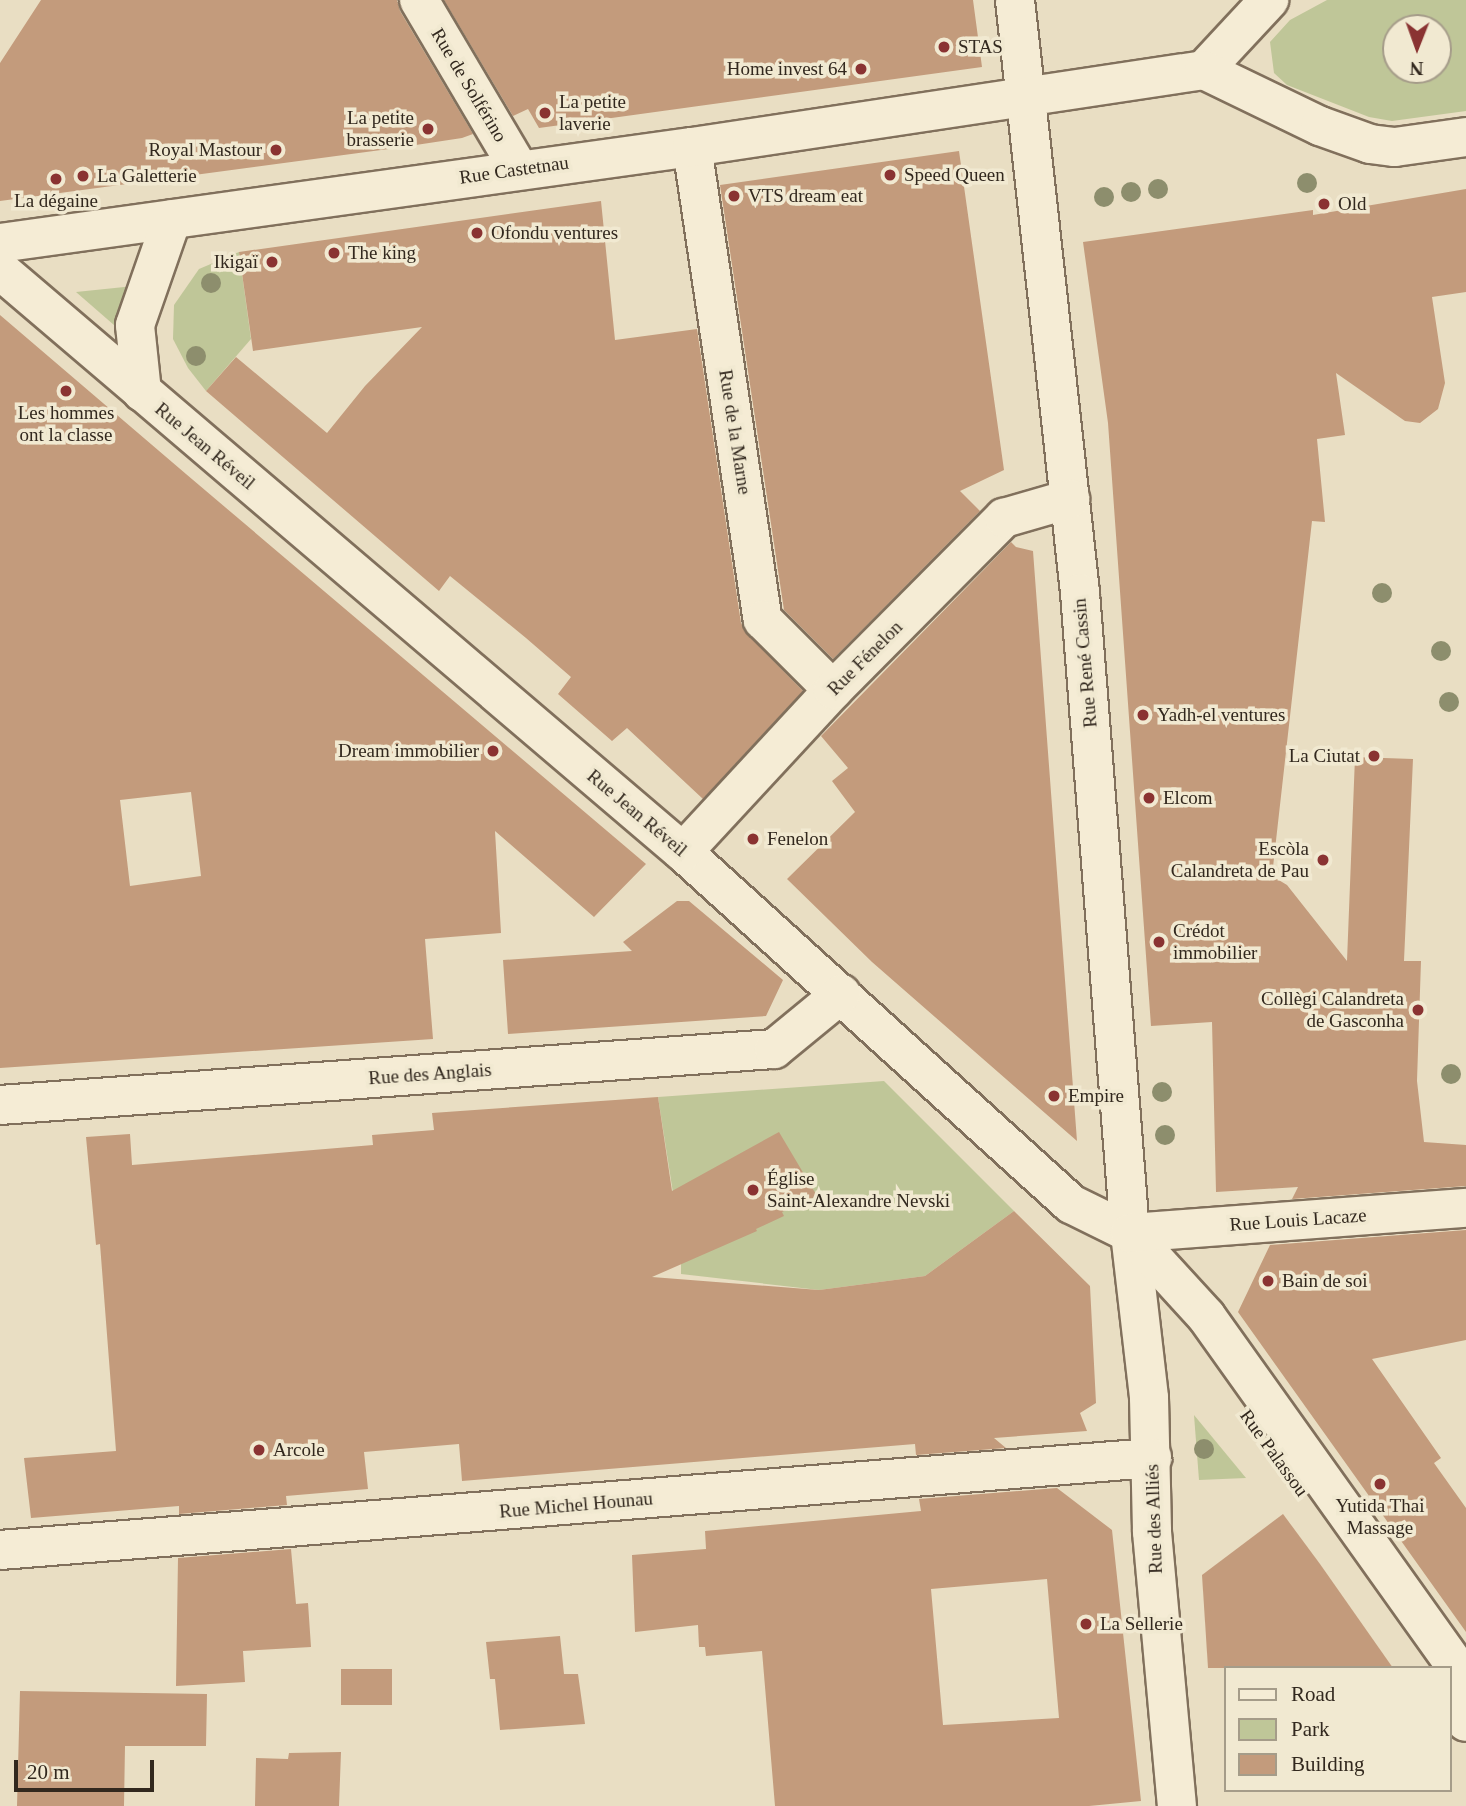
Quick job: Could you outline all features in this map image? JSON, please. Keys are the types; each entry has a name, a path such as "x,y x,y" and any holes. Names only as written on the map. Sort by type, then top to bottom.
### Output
{"street":[{"name":"Rue de Solférino","path":"419,0 519,169"},
{"name":"Rue René Cassin","path":"1016,0 1070,499 1130,1233"},
{"path":"1269,0 1204,70 1320,127 1370,144 1395,147 1466,137"},
{"name":"Rue Castetnau","path":"0,243 692,147 1027,94 1204,70"},
{"name":"Rue de la Marne","path":"692,147 763,620 833,690"},
{"name":"Rue Jean Réveil","path":"142,392 135,325 172,219"},
{"name":"Rue Jean Réveil","path":"0,271 683,852 1071,1204 1130,1233"},
{"name":"Rue Fénelon","path":"683,852 833,690 1003,518 1070,499"},
{"name":"Rue des Anglais","path":"0,1105 774,1049 841,994"},
{"name":"Rue Louis Lacaze","path":"1130,1233 1466,1208"},
{"path":"1130,1233 1206,1316 1466,1680"},
{"name":"Rue des Alliés","path":"1130,1233 1149,1398 1152,1532 1177,1806"},
{"name":"Rue Palassou","path":"1130,1233 1223,1382 1426,1666"},
{"path":"1152,1458 1175,1527 1201,1806"},
{"name":"Rue Michel Hounau","path":"0,1550 1152,1458"},
{"path":"1452,1703 1466,1722"}],"green space":[{"path":"1327,0 1466,0 1466,111 1392,121 1369,117 1287,85 1274,73 1270,42 1290,20"},
{"path":"239,252 251,339 206,391 188,368 173,339 174,305 199,269"},
{"path":"134,286 122,332 76,292"},
{"path":"884,1081 1014,1211 925,1276 819,1290 681,1274 681,1244 658,1097"},
{"path":"1194,1415 1246,1478 1199,1480"}],"building":[{"path":"41,0 397,0 400,11 473,134 396,148 0,201 0,63"},
{"path":"444,0 973,0 982,67 539,128 528,109 513,116"},
{"path":"959,151 1004,470 960,491 980,511 833,659 784,610 720,185"},
{"path":"1466,189 1466,292 1432,297 1445,383 1438,409 1420,423 1405,421 1336,373 1345,435 1317,439 1325,522 1312,521 1272,876 1287,885 1347,961 1355,757 1413,759 1404,961 1421,961 1417,1081 1424,1142 1466,1145 1466,1186 1292,1199 1298,1187 1216,1192 1212,1022 1151,1026 1108,423 1083,242 1313,210 1313,215"},
{"path":"601,201 615,340 697,329 741,623 748,635 803,691 703,799 627,728 612,741 558,694 571,677 526,638 450,576 439,591 206,391 236,357 327,433 365,386 422,327 253,351 239,252"},
{"path":"0,315 646,864 594,917 495,831 501,933 425,939 433,1039 0,1068","holes":["191,792 201,876 130,886 120,800"]},
{"path":"1011,542 1016,547 1033,551 1077,1141 872,962 787,879 855,812 832,781 848,768 821,736"},
{"path":"677,901 689,901 783,980 766,1016 508,1034 503,960 632,951 623,942"},
{"path":"658,1097 672,1191 779,1132 817,1196 782,1212 784,1216 756,1229 757,1231 652,1277 819,1290 925,1276 1014,1211 1090,1286 1096,1403 1080,1413 1087,1431 994,1438 1006,1448 916,1455 915,1444 462,1481 459,1444 364,1452 368,1489 286,1496 287,1505 179,1514 179,1506 31,1518 24,1458 116,1451 100,1244 96,1245 86,1137 130,1134 132,1165 373,1145 372,1135 434,1130 432,1113"},
{"path":"1466,1230 1466,1340 1372,1359 1441,1458 1434,1463 1466,1508 1466,1632 1238,1312 1270,1245"},
{"path":"1057,1488 1112,1530 1141,1801 1089,1806 775,1806 762,1651 706,1656 705,1647 699,1647 698,1625 635,1632 632,1555 706,1549 705,1531 921,1511 919,1499","holes":["1047,1579 1059,1718 943,1725 931,1589"]},
{"path":"1283,1514 1392,1666 1208,1668 1202,1575"},
{"path":"291,1549 296,1604 308,1603 311,1647 243,1651 245,1682 176,1686 178,1558"},
{"path":"560,1636 564,1674 578,1674 585,1724 500,1730 495,1679 490,1679 486,1642"},
{"path":"341,1669 392,1669 392,1705 341,1705"},
{"path":"20,1691 207,1694 206,1746 125,1746 124,1806 17,1806"},
{"path":"341,1752 339,1806 255,1806 256,1758 288,1759 289,1753"}],"place":[{"name":"STAS","path":"944,47"},
{"name":"Home invest 64","path":"861,69"},
{"name":"La petite laverie","path":"545,113"},
{"name":"La petite brasserie","path":"428,129"},
{"name":"Royal Mastour","path":"276,150"},
{"name":"Speed Queen","path":"890,175"},
{"name":"La Galetterie","path":"83,176"},
{"name":"La dégaine","path":"56,179"},
{"name":"VTS dream eat","path":"734,196"},
{"name":"Old","path":"1324,204"},
{"name":"Ofondu ventures","path":"477,233"},
{"name":"The king","path":"334,253"},
{"name":"Ikigaï","path":"272,262"},
{"name":"Les hommes ont la classe","path":"66,391"},
{"name":"Yadh-el ventures","path":"1143,715"},
{"name":"Dream immobilier","path":"493,751"},
{"name":"La Ciutat","path":"1374,756"},
{"name":"Elcom","path":"1149,798"},
{"name":"Fenelon","path":"753,839"},
{"name":"Escòla Calandreta de Pau","path":"1323,860"},
{"name":"Crédot immobilier","path":"1159,942"},
{"name":"Collègi Calandreta de Gasconha","path":"1418,1010"},
{"name":"Empire","path":"1054,1096"},
{"name":"Église Saint-Alexandre Nevski","path":"753,1190"},
{"name":"Bain de soi","path":"1268,1281"},
{"name":"Arcole","path":"259,1450"},
{"name":"Yutida Thai Massage","path":"1380,1484"},
{"name":"La Sellerie","path":"1086,1624"}]}
